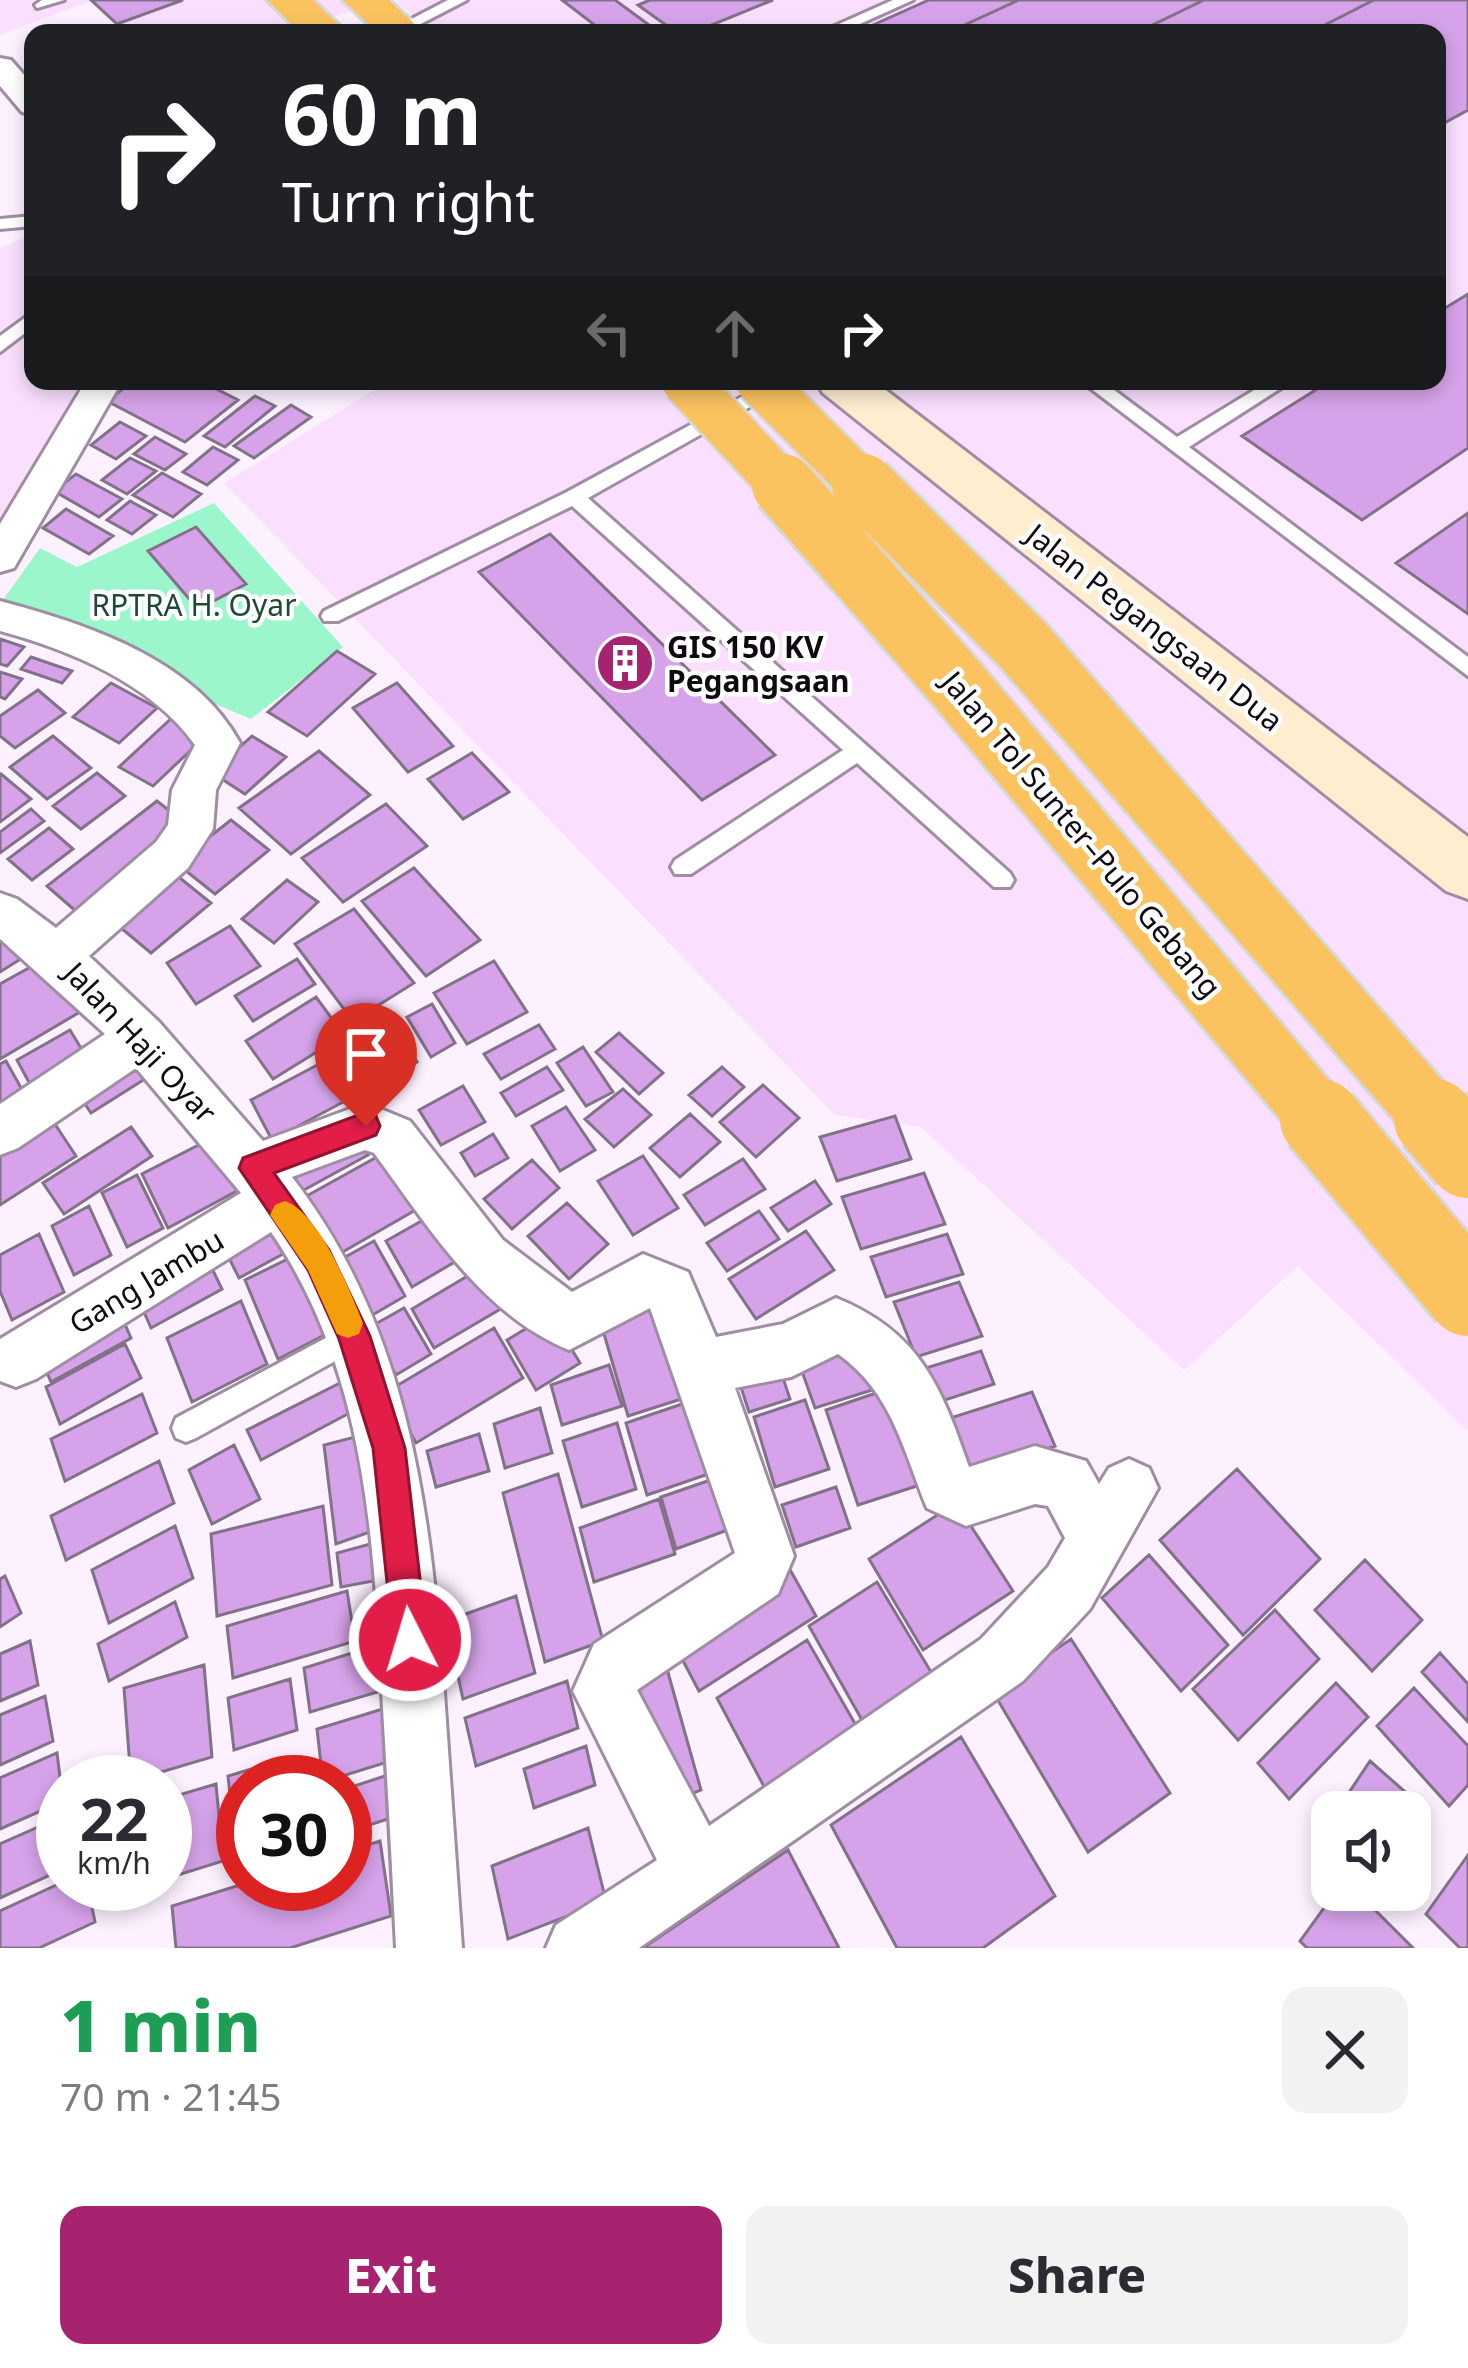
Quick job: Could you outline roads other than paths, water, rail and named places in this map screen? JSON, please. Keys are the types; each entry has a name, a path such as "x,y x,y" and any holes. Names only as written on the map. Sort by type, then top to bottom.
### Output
{"highway":[{"path":"288,0 316,24"},
{"name":"Jalan Tol Sunter–Pulo Gebang","path":"694,390 956,683 1468,1296"},
{"path":"768,390 1023,645 1468,1158"}],"main road":[{"path":"368,0 400,24"},
{"name":"Jalan Pegangsaan Dua","path":"852,390 1468,873"}],"street":[{"path":"0,67 24,95"},
{"path":"1,555 99,390"},
{"path":"0,616 116,660 179,697 208,724 218,743 194,790 190,829 172,855 59,954"},
{"name":"Jalan Haji Oyar","path":"0,913 59,954 142,1037 319,1260 354,1336 389,1448 407,1596 429,1948"},
{"path":"0,1132 142,1037"},
{"name":"Gang Jambu","path":"16,1360 264,1185 366,1126 392,1137 484,1258 569,1323 643,1280 669,1290 703,1367"},
{"path":"698,1871 604,1691 616,1666 757,1573 765,1556 708,1400 703,1367 791,1350 836,1325 866,1335 920,1405 947,1488 965,1497 1035,1475 1066,1481 1098,1540"},
{"path":"584,1946 1002,1660 1069,1588 1129,1488"}],"lane":[{"path":"420,24 459,0"},
{"path":"846,24 893,2"},
{"path":"0,346 24,326"},
{"path":"332,616 574,496 766,390"},
{"path":"1102,390 1468,668"},
{"path":"1178,445 1268,390"},
{"path":"574,496 1002,880"},
{"path":"682,867 859,752"},
{"path":"186,1428 354,1336"}],"place":[{"name":"GIS 150 KV Pegangsaan","path":"625,663"}],"park label":[{"name":"RPTRA H. Oyar","path":"194,604"}]}
